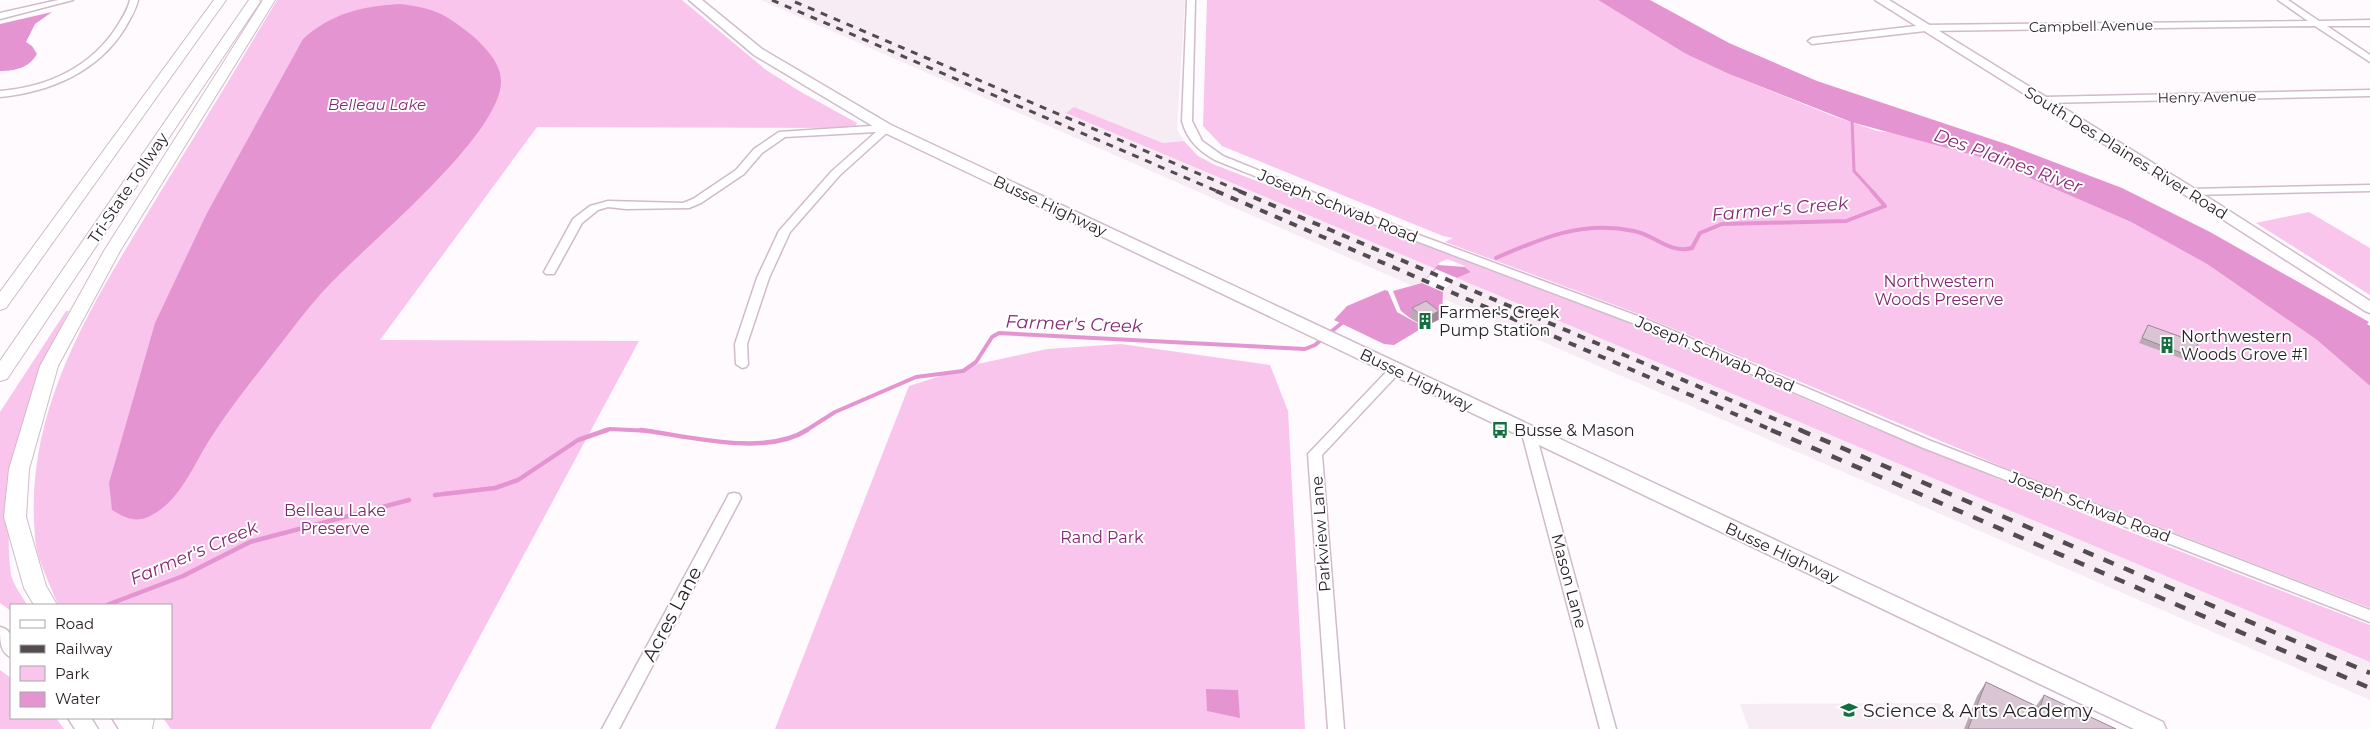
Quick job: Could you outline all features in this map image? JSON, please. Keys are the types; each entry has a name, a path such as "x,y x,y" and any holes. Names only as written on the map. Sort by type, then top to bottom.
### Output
{"highway":[{"name":"Tri-State Tollway","path":"0,304 220,0"},
{"name":"Tri-State Tollway","path":"0,375 255,0"},
{"path":"45,604 35,588 15,517 19,469 49,366 112,251 269,0"}],"main road":[{"name":"Busse Highway","path":"695,0 758,52 886,128 2155,729"},
{"name":"South Des Plaines River Road","path":"1881,0 2044,100 2370,308"},
{"path":"124,719 132,729"}],"street":[{"path":"0,16 70,0"},
{"path":"0,94 44,86 68,77 89,65 121,28 134,0"},
{"name":"Joseph Schwab Road","path":"1191,0 1187,120 1192,138 1202,148 1219,158 1416,237 1639,321 1926,444 2370,616"},
{"path":"2282,0 2370,59"},
{"name":"Campbell Avenue","path":"1812,41 1925,28 2370,23"},
{"name":"Henry Avenue","path":"2044,100 2370,93"},
{"path":"550,272 578,221 594,208 608,204 626,206 685,206 697,201 740,172 758,151 783,134 886,128"},
{"path":"742,364 741,344 763,278 785,231 836,173 886,128"},
{"path":"2190,192 2370,188"},
{"name":"Parkview Lane","path":"1336,729 1315,454 1395,370"},
{"name":"Mason Lane","path":"1529,434 1608,729"},
{"name":"Acres Lane","path":"610,729 734,498"}],"shaded area":[{"path":"761,0 1185,0 1177,129 1184,141 1163,143 1074,107 1067,113 1436,269 1422,283 1413,286"},
{"path":"1457,278 2370,662 2370,700 1444,299 1443,292"},
{"name":"Science & Arts Academy","path":"1939,703 1969,717 1964,729 1749,729 1740,704"}],"green space":[{"name":"Belleau Lake Preserve","path":"277,0 682,0 766,70 857,123 854,128 537,127 380,340 639,341 430,729 171,729 164,719 172,719 172,604 58,604 41,563 35,537 34,489 40,442 52,398 69,355 89,313"},
{"name":"Northwestern Woods Preserve","path":"1207,0 1598,0 1686,54 1729,74 1833,116 1877,131 1894,133 1984,158 2131,222 2207,264 2317,340 2370,386 2370,608 2003,467 1636,313 1445,242 1453,238 1443,236 1222,146 1203,126"},
{"path":"1074,107 1163,143 1184,141 1198,156 1215,165 1612,316 1863,424 2097,519 2370,625 2370,662 1457,278 1471,272 1463,265 1447,259 1439,263 1436,269 1066,113"},
{"path":"2309,212 2370,248 2370,295 2256,223"},
{"path":"66,311 69,311 42,371 21,439 14,474 10,509 9,543 11,575 26,604 10,604 10,610 0,603 0,412"},
{"name":"Rand Park","path":"1121,344 1270,365 1288,411 1305,729 775,729 909,386 978,364 1047,349"},
{"path":"0,670 10,677 10,719 57,719 64,729 0,729"}],"water":[{"name":"Des Plaines River","path":"1598,0 1650,0 1729,43 1817,81 2009,145 2122,188 2210,232 2369,322 2367,324 2370,326 2370,386 2317,340 2207,264 2131,222 1984,158 1851,122 1729,74 1686,54"},
{"name":"Belleau Lake","path":"400,4 432,10 448,18 474,37 496,63 501,81 496,102 482,127 461,154 435,182 320,294 248,385 210,439 187,479 174,497 157,512 145,518 129,518 112,510 109,483 155,323 207,213 303,39 325,23 348,13 361,9"},
{"path":"52,12 35,24 26,42 32,46 37,54 34,59 21,68 0,71 0,24"},
{"path":"1438,265 1465,267 1471,272 1457,278 1443,292 1442,318 1438,320 1424,310 1410,318 1401,311 1393,291 1422,283"},
{"path":"1385,290 1388,291 1397,312 1424,327 1394,345 1384,344 1334,320 1347,306"},
{"path":"1206,689 1238,690 1240,718 1207,711"}],"pier":[{"path":"1436,269 1457,278 1443,292 1422,283"}],"building":[{"path":"1426,301 1439,311 1425,318 1412,308"},
{"name":"Northwestern Woods Grove #1","path":"2148,325 2198,343 2192,357 2142,338"},
{"path":"1986,682 2040,708 2044,695 2116,729 1968,729"}],"waterway":[{"name":"Farmer's Creek","path":"1852,119 1854,171 1873,192"},
{"name":"Farmer's Creek","path":"1496,258 1546,238 1580,229 1615,228 1634,231 1669,246 1684,249 1692,248 1700,233 1722,224 1846,221 1885,206 1872,191"},
{"name":"Farmer's Creek","path":"805,431 835,412 916,377 963,371 976,362 992,337 999,333 1305,349 1315,345 1343,322"},
{"name":"Farmer's Creek","path":"603,431 610,429 646,431"},
{"name":"Farmer's Creek","path":"435,495 495,488 518,480 578,440 607,430"},
{"name":"Farmer's Creek","path":"641,430 646,431"},
{"name":"Farmer's Creek","path":"646,431 651,431"},
{"name":"Farmer's Creek","path":"646,431 703,440 748,443 770,442 790,438 805,431"},
{"name":"Farmer's Creek","path":"110,604 183,576 250,542 409,500"}],"railway":[{"path":"772,0 1219,192"},
{"path":"795,2 1242,192"},
{"path":"1216,191 1774,431"},
{"path":"1239,191 1803,431"},
{"path":"1771,430 2370,688"},
{"path":"1800,430 2370,673"}],"place":[{"name":"Farmer's Creek Pump Station","path":"1425,321"},
{"name":"Northwestern Woods Grove #1","path":"2167,345"},
{"name":"Busse & Mason","path":"1500,430"},
{"name":"Science & Arts Academy","path":"1849,710"}]}
